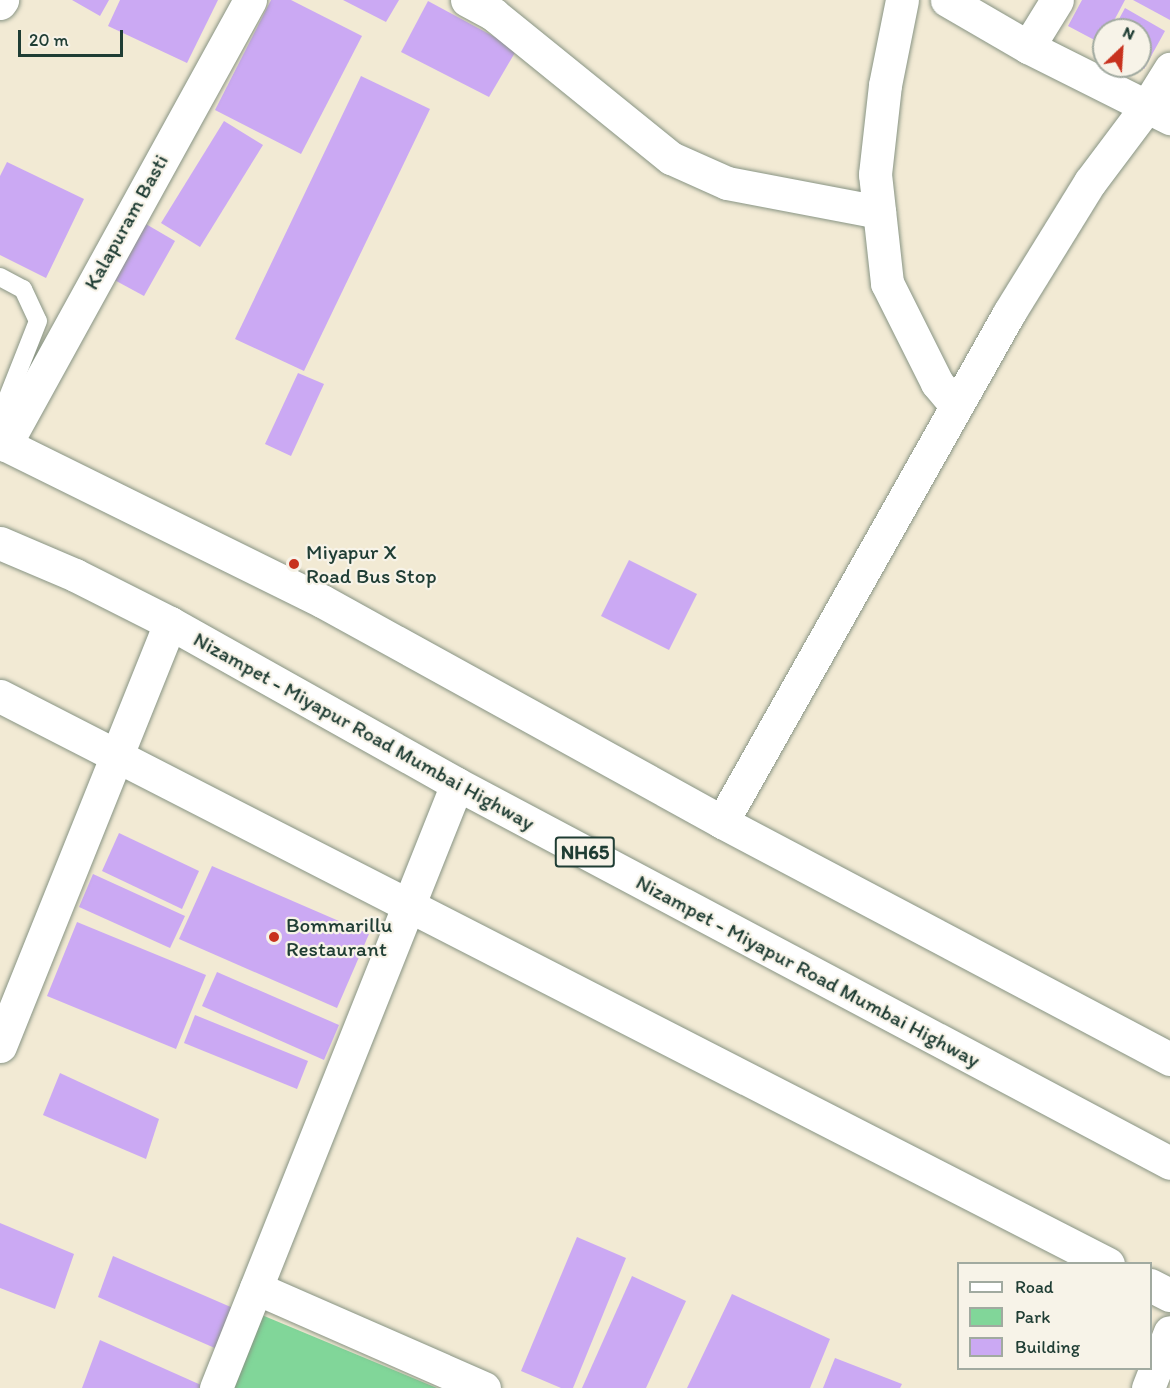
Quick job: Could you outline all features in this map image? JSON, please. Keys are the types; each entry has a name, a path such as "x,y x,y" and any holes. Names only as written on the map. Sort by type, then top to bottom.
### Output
{"main road":[{"name":"Kalapuram Basti","path":"2,435 250,0"},
{"path":"467,0 493,14 671,158 728,183 879,212"},
{"path":"902,0 885,85 876,163 886,283 937,382 956,406"},
{"path":"947,0 1028,47 1159,112"},
{"path":"1028,47 1057,0"},
{"path":"722,822 956,406 1090,182 1159,112 1170,69"},
{"path":"2,435 322,601 722,822 1170,1059"},
{"name":"Nizampet - Miyapur Road Mumbai Highway","path":"0,543 75,574 170,623 457,784 1170,1163"},
{"path":"0,1046 170,623"},
{"path":"0,696 117,758 1106,1262"},
{"path":"216,1388 457,784"},
{"path":"1152,1286 1170,1295"},
{"path":"256,1288 484,1388"},
{"path":"1148,1388 1170,1332"}],"lane":[{"path":"0,277 23,289 38,321 2,435"}],"green space":[{"path":"252,1311 437,1388 218,1388"}],"building":[{"path":"72,0 109,0 100,16"},
{"path":"120,0 218,0 187,63 108,26"},
{"path":"271,0 291,0 362,36 301,154 215,110"},
{"path":"343,0 399,0 386,22"},
{"path":"1082,0 1125,0 1115,18 1092,18 1092,39 1068,26"},
{"path":"1133,0 1170,0 1170,20"},
{"path":"428,1 517,49 489,97 401,52"},
{"path":"1125,8 1142,18 1120,18"},
{"path":"1152,24 1165,31 1152,55"},
{"path":"361,76 430,109 304,371 235,339"},
{"path":"224,121 263,145 200,247 161,223"},
{"path":"7,162 84,199 46,278 0,255 0,176"},
{"path":"139,220 175,241 144,296 107,276"},
{"path":"298,373 324,384 291,456 265,444"},
{"path":"629,560 697,594 669,650 601,616"},
{"path":"119,833 199,871 182,909 102,871"},
{"name":"Bommarillu Restaurant","path":"212,866 369,934 337,1008 179,939"},
{"path":"93,874 185,916 170,948 79,907"},
{"path":"77,922 206,975 176,1049 47,996"},
{"path":"217,972 339,1025 324,1060 202,1006"},
{"path":"195,1015 308,1061 297,1089 184,1043"},
{"path":"60,1073 159,1119 146,1159 43,1115"},
{"path":"0,1223 74,1254 55,1309 0,1288"},
{"path":"577,1237 626,1258 573,1388 561,1388 521,1371"},
{"path":"113,1256 233,1308 217,1349 98,1297"},
{"path":"632,1276 686,1301 646,1388 582,1388"},
{"path":"732,1294 830,1339 810,1388 687,1388"},
{"path":"100,1340 201,1385 199,1388 82,1388"},
{"path":"835,1358 902,1384 900,1388 823,1388"}],"place":[{"name":"Miyapur X Road Bus Stop","path":"294,564"},
{"name":"Bommarillu Restaurant","path":"274,937"}]}
